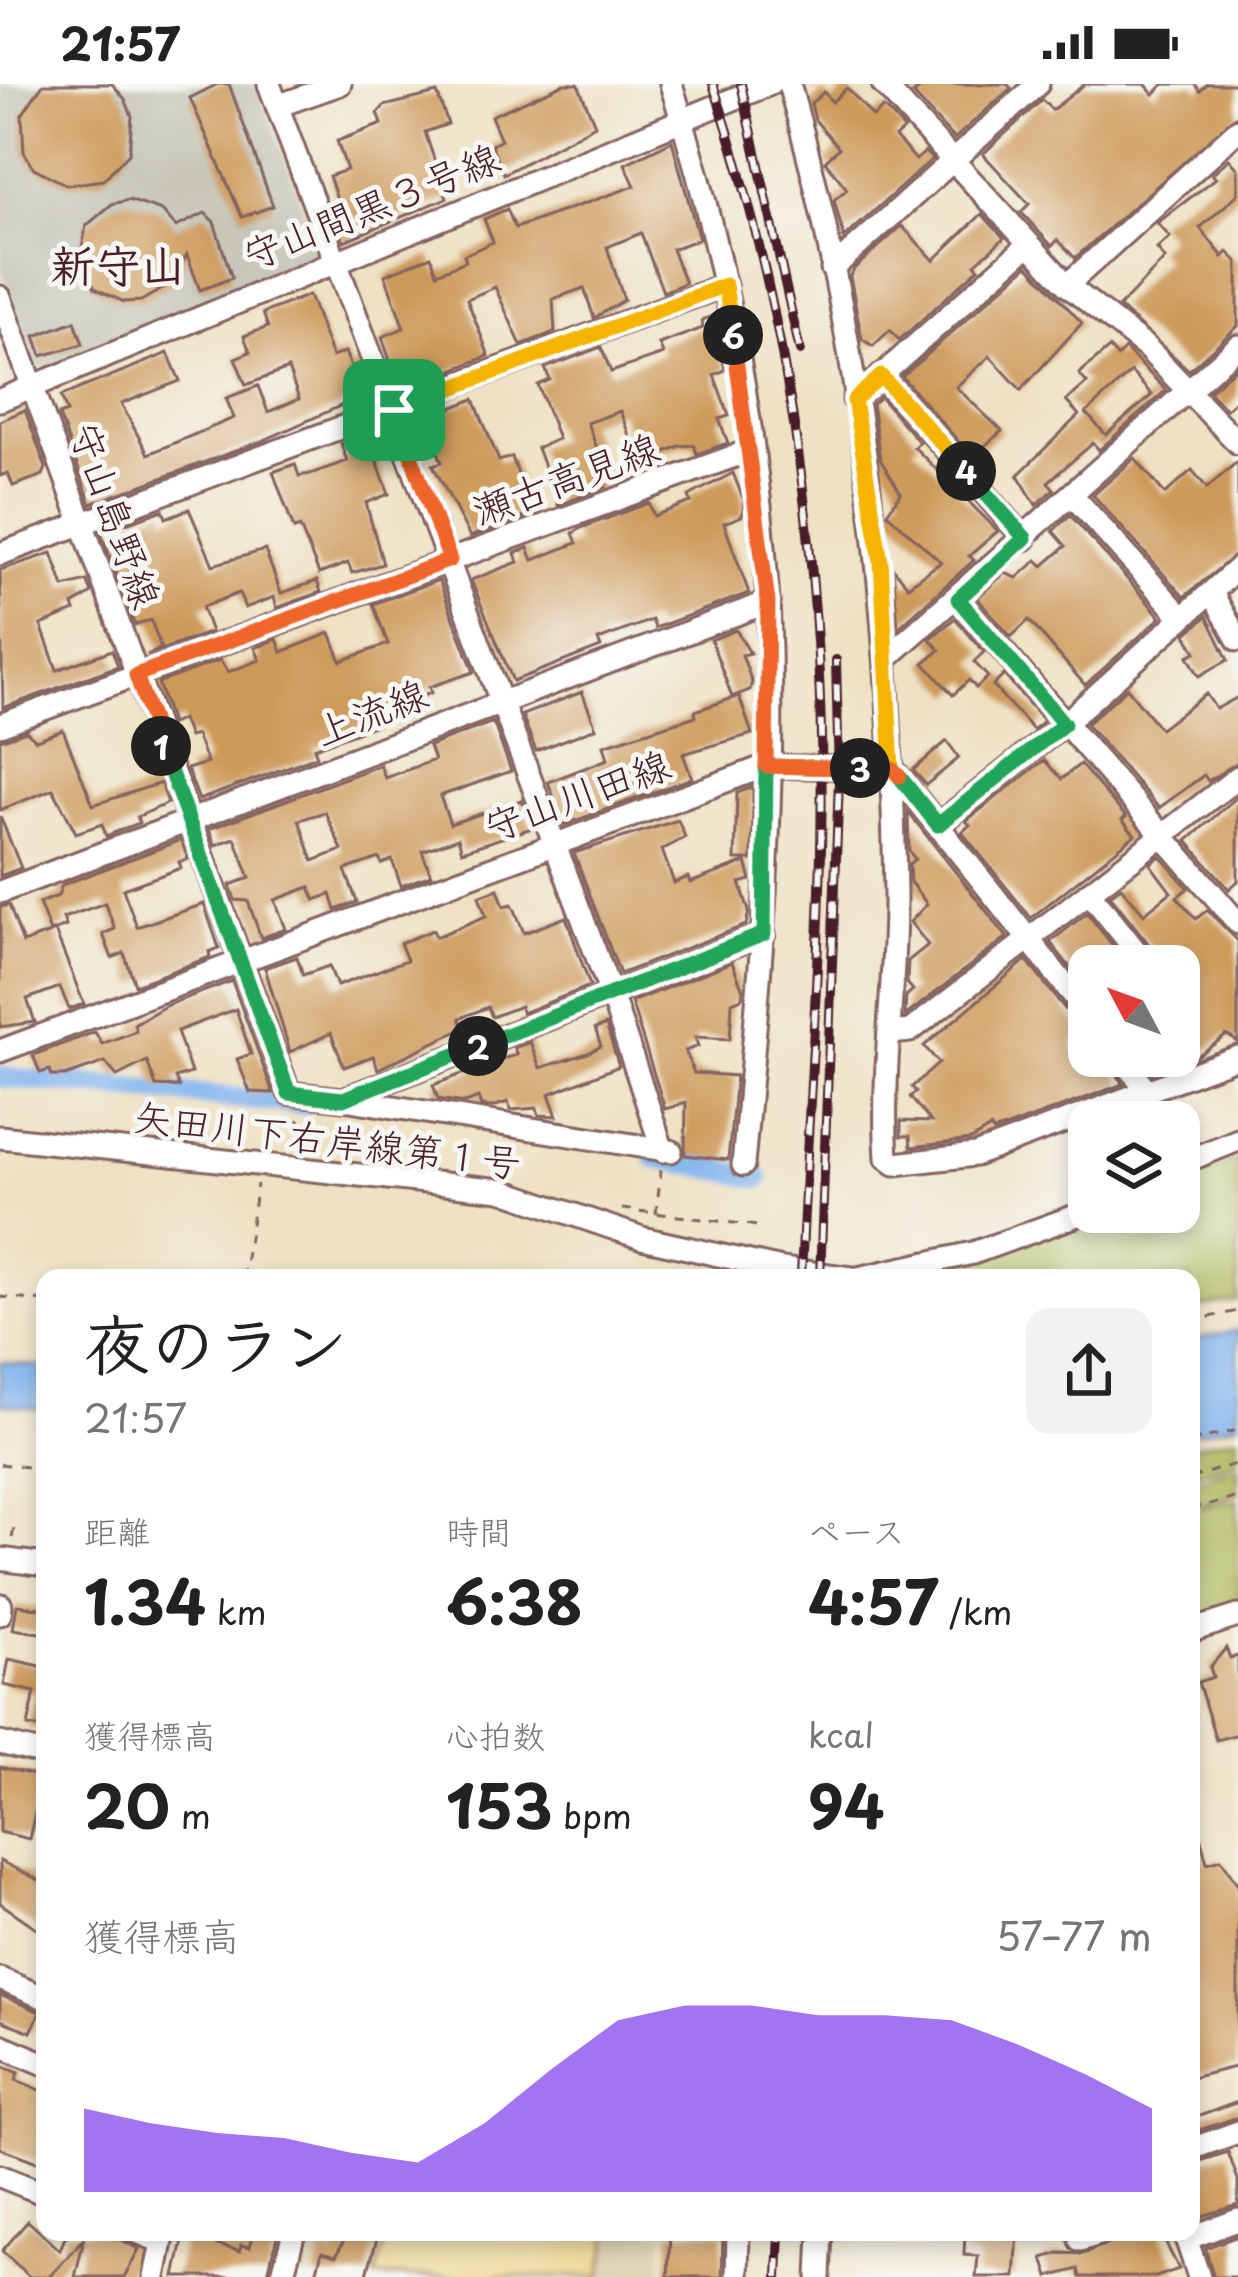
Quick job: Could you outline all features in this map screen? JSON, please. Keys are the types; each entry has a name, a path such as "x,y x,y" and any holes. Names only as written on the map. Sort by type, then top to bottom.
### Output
{"street":[{"path":"340,84 273,95 611,994 665,1154"},
{"path":"671,84 725,285 768,602 764,934 743,1165"},
{"name":"守山間黒３号線","path":"0,400 770,84"},
{"path":"789,84 832,269 881,561 892,769 886,1158 895,1164 975,1155 1238,1057"},
{"path":"883,84 1067,285 1147,348 1238,443"},
{"path":"832,269 1038,84"},
{"path":"1067,285 1238,130"},
{"path":"854,400 1029,244"},
{"path":"0,554 725,285"},
{"name":"守山島野線","path":"0,297 289,1093 343,1099"},
{"path":"889,656 1238,346"},
{"path":"881,376 1025,538"},
{"name":"瀬古高見線","path":"0,725 751,450"},
{"path":"1073,496 1182,617"},
{"path":"938,825 1064,724 1238,568"},
{"path":"1212,593 1238,640"},
{"path":"958,599 1238,923"},
{"name":"上流線","path":"0,892 768,602"},
{"name":"守山川田線","path":"0,1051 554,841 766,766 892,769"},
{"path":"892,769 1068,988"},
{"path":"891,1033 910,1031 1238,777"},
{"path":"1088,892 1131,945"},
{"path":"343,1099 764,934"},
{"path":"1137,1077 1148,1092"},
{"path":"343,1099 488,1118 665,1154"},
{"name":"矢田川下右岸線第１号","path":"0,1137 501,1190 642,1238 782,1269"},
{"path":"1200,1155 1238,1140"},
{"name":"矢田川下右岸線第１号","path":"897,1269 973,1253 1068,1219"},
{"path":"0,1559 36,1564"},
{"path":"0,1614 2,1605"},
{"path":"1200,1628 1238,1616"},
{"path":"0,1743 36,1752"},
{"path":"0,1979 36,1994"},
{"path":"0,2045 36,2060"},
{"path":"1200,2146 1238,2132"},
{"path":"0,2176 36,2190"},
{"path":"1200,2231 1238,2220"},
{"path":"155,2277 162,2241"},
{"path":"282,2277 292,2241"},
{"path":"737,2277 738,2241"},
{"path":"819,2277 821,2241"},
{"path":"1187,2241 1199,2277"}],"path":[{"path":"298,1168 299,1108"},
{"path":"656,1214 665,1154"},
{"path":"244,1269 256,1196"},
{"path":"608,1207 758,1226"},
{"path":"0,1297 36,1300"},
{"path":"1200,1319 1238,1311"},
{"path":"1200,1439 1238,1430"},
{"path":"1200,1475 1238,1463"},
{"path":"0,1464 36,1467"},
{"path":"1200,1507 1238,1497"}],"shaded area":[{"path":"0,84 257,84 318,248 314,257 42,369 0,267"},
{"path":"307,2241 663,2241 660,2277 297,2277"}],"green space":[{"path":"1238,1158 1238,1301 1200,1307 1200,1269 910,1269 1068,1223 1068,1233 1200,1233 1200,1175"},
{"path":"1238,1436 1238,1461 1200,1472 1200,1444"},
{"path":"1238,1466 1238,1494 1200,1504 1200,1479"},
{"path":"1238,1500 1238,1608 1203,1618 1200,1616 1200,1508"}],"sand":[{"path":"385,2241 608,2241 601,2277 375,2277"}],"water":[{"path":"1238,1330 1238,1423 1200,1431 1200,1338"},
{"path":"0,1362 36,1366 36,1409 0,1403"}],"building":[{"path":"43,84 112,84 125,99 132,116 129,153 103,180 67,185 34,168 24,152 22,115"},
{"path":"218,84 229,84 273,206 242,217 190,98"},
{"path":"564,84 578,84 595,125 504,174 491,145 501,140 491,116"},
{"path":"925,84 1007,84 1011,88 954,139 913,94"},
{"path":"1085,84 1145,84 1154,94 1164,84 1195,84 1200,91 1207,84 1238,84 1238,115 1075,258 1058,240 1052,246 1021,212 1029,204 983,154 1042,100 1052,110"},
{"path":"847,88 873,117 883,108 892,116 904,129 895,137 916,160 925,152 932,159 844,238 834,200 847,189 825,161 839,148 815,120 811,103 824,92 832,102"},
{"path":"437,93 448,124 425,132 447,198 344,241 336,219 343,216 329,176 347,170 337,141 382,124 378,113 384,106"},
{"path":"672,141 699,239 672,249 685,283 663,292 641,233 607,247 624,300 594,318 584,288 553,299 555,332 521,345 495,287 467,299 489,356 400,390 382,337 404,328 385,275 431,256 437,273 466,261 464,255 493,242 484,219 507,209 515,228 635,186 625,164"},
{"path":"1229,159 1238,169 1238,194 1200,228 1223,257 1228,252 1238,262 1238,326 1189,370 1119,307 1165,259 1157,249 1170,237 1157,223 1216,178 1212,174"},
{"path":"129,200 162,211 176,227 205,213 214,222 232,278 200,290 187,255 169,285 141,301 124,302 95,288 80,260 86,226 112,204"},
{"path":"982,214 1004,238 975,264 979,268 899,340 890,330 873,346 862,339 850,276 854,269 902,226 934,260"},
{"path":"1028,265 1082,323 1021,390 990,356 956,387 1002,431 972,457 902,377"},
{"path":"309,295 332,357 345,352 351,367 358,365 369,393 262,441 91,504 59,415 67,412 61,396 168,353 180,381 121,404 148,454 234,418 226,398 258,386 268,412 299,399 288,369 246,385 235,358 250,352 244,336 268,327 263,313"},
{"path":"715,315 725,370 714,375 729,416 719,419 728,443 697,454 694,445 680,446 639,462 620,411 587,423 609,478 603,481 606,487 558,505 537,448 558,439 538,385 550,380 545,368 601,347 611,372 663,354 659,344 703,328 702,320"},
{"path":"75,321 83,344 42,356 35,336"},
{"path":"1109,348 1117,357 1125,349 1166,390 1099,450 1093,443 1048,482 1054,489 1036,505 1018,475 1079,415 1066,401 1087,383 1079,374","holes":["1131,372 1152,395 1106,435 1086,413"]},
{"path":"1238,366 1238,398 1226,409 1209,391"},
{"path":"880,397 919,442 914,447 998,531 969,556 974,560 898,628 893,568 908,586 941,562 887,513 901,493 880,459 872,404"},
{"path":"474,399 499,461 512,457 532,514 470,537 433,465 442,462 430,432 417,436 410,418 424,413 426,418"},
{"path":"25,410 46,468 43,475 13,486 8,473 0,476 0,421"},
{"path":"367,434 389,494 366,503 383,564 352,573 348,563 319,574 300,527 294,529 273,472 295,464 299,476 347,461 341,444"},
{"path":"1135,458 1165,494 1192,470 1207,488 1238,461 1238,553 1184,597 1093,495"},
{"path":"733,473 744,501 742,516 724,523 749,593 655,628 652,620 598,640 601,647 513,681 471,580 518,562 515,553 528,548 533,560 577,543 573,533 581,528 649,503 654,516 691,502 689,496"},
{"path":"189,509 213,565 265,550 281,593 317,581 321,592 277,608 274,597 245,608 239,593 202,607 211,632 147,655 161,648 151,620 135,625 101,532 163,510 166,518"},
{"path":"1070,515 1161,617 1085,685 1029,620 1011,637 977,598 1005,573 1017,578 1037,560 1043,566 1066,546 1053,531"},
{"path":"52,553 64,587 87,581 92,593 73,605 75,611 41,625 57,670 112,650 118,666 3,708 0,570"},
{"path":"439,580 474,672 429,687 431,693 406,702 408,708 387,721 314,748 317,756 199,800 187,769 207,763 196,735 189,737 182,719 171,724 158,683 220,660 228,672 260,660 255,648 277,639 282,652 330,633 341,661 388,644 373,604"},
{"path":"1207,616 1228,660 1199,676 1188,656 1196,652 1186,634"},
{"path":"955,618 984,652 974,662 988,677 976,688 969,680 953,695 924,663 940,650 930,639"},
{"path":"736,630 750,653 742,655 752,682 750,690 732,697 711,640"},
{"path":"1004,675 1044,721 1033,730 993,686"},
{"path":"1127,688 1160,729 1206,694 1216,709 1238,697 1238,762 1208,781 1204,775 1159,808 1086,724"},
{"path":"582,692 596,728 536,751 522,715"},
{"path":"739,696 752,734 683,754 692,778 564,825 548,782 608,759 604,745 696,716 695,711"},
{"path":"493,722 511,771 440,796 450,824 522,800 532,828 462,851 458,838 422,851 431,875 401,886 392,860 382,864 379,858 345,870 357,902 336,910 331,894 315,900 310,887 275,900 286,929 261,938 248,901 235,900 230,885 250,878 235,838 215,845 209,829 380,765 385,778 434,760 429,746","holes":["325,812 342,850 313,861 299,820"]},
{"path":"63,730 93,805 161,783 168,803 137,817 139,823 106,836 102,824 76,833 53,789 0,810 0,740 26,731 36,740"},
{"path":"947,741 959,758 926,785 913,770"},
{"path":"1044,760 1062,779 1080,764 1126,817 1122,820 1135,835 1031,918 962,832 970,825 966,821"},
{"path":"753,787 752,860 735,860 737,793"},
{"path":"1238,796 1238,881 1229,889 1187,841"},
{"path":"908,812 1007,937 905,1016 906,996 913,990 907,983 908,961 928,945 910,922 927,904 910,882 909,864 915,859 909,851"},
{"path":"0,816 21,868 0,876"},
{"path":"678,820 685,837 662,850 674,883 688,877 690,883 746,862 751,880 740,883 749,911 746,925 620,974 574,853"},
{"path":"181,840 188,859 179,862 181,868 123,889 137,927 204,904 219,948 209,952 210,957 135,985 124,953 112,958 103,934 115,929 105,903 63,918 66,926 50,932 39,903 58,896 62,885"},
{"path":"1160,856 1188,888 1177,897 1196,919 1207,910 1238,941 1238,1042 1227,1035 1200,1054 1200,945 1150,945 1110,895 1121,887 1144,914 1171,892 1150,864"},
{"path":"498,889 504,906 512,904 524,933 566,917 590,986 522,1013 520,1006 492,1017 488,1007 460,1018 464,1028 378,1069 373,1056 344,1067 331,1033 290,1052 265,968 297,957 303,975 329,966 337,986 407,960 400,943 433,930 436,937 486,916 479,896"},
{"path":"9,905 23,943 55,931 84,1004 69,1009 60,987 27,999 35,1022 0,1027 0,907"},
{"path":"1087,913 1112,945 1068,945 1068,965 1050,942"},
{"path":"1026,960 1068,1013 1068,1077 1119,1077 1123,1084 994,1132 990,1128 971,1140 911,1147 910,1136 901,1136 901,1121 931,1122 910,1097 916,1092 912,1087 939,1063 924,1046"},
{"path":"732,962 743,990 742,998 732,1002 730,1039 695,1037 698,1046 685,1051 694,1073 736,1076 728,1160 685,1155 686,1103 665,1109 631,1002"},
{"path":"232,981 273,1093 250,1092 237,1059 251,1054 236,1009 177,1031 191,1073 175,1078 179,1087 156,1086 147,1061 117,1076 105,1062 65,1076 52,1076 50,1070 40,1073 33,1055 95,1032 102,1044 136,1031 134,1024 167,1005"},
{"path":"606,1025 619,1066 549,1094 557,1116 539,1115 537,1108 511,1110 508,1102 493,1107 481,1106 478,1098 466,1103 438,1099 433,1085 473,1070 472,1066 517,1055 514,1048 530,1042 540,1068 588,1053 601,1046 595,1029"},
{"path":"17,1605 36,1608 36,1633 13,1629"},
{"path":"1226,1648 1230,1658 1238,1656 1238,1734 1216,1740 1200,1688 1200,1681 1213,1677 1210,1667"},
{"path":"9,1659 36,1665 36,1727 28,1726 35,1692 4,1685"},
{"path":"0,1767 36,1775 29,1839 0,1832"},
{"path":"1200,1836 1207,1863 1221,1859 1238,1885 1238,2066 1200,2076"},
{"path":"0,1861 36,1879 36,1928 0,1903"},
{"path":"0,1995 36,2010 31,2032 0,2020"},
{"path":"0,2065 19,2072 16,2080 36,2088 36,2162 0,2148"},
{"path":"1238,2102 1238,2117 1200,2130 1200,2116"},
{"path":"1228,2152 1238,2180 1238,2205 1200,2217 1200,2161"},
{"path":"28,2221 36,2228 36,2241 50,2241 60,2250 64,2241 82,2241 49,2277 30,2277 2,2251"},
{"path":"1238,2236 1238,2277 1214,2277 1205,2248"},
{"path":"84,2241 123,2241 139,2249 124,2277 75,2277"},
{"path":"183,2241 210,2241 240,2251 241,2245 250,2247 252,2241 276,2241 267,2277 175,2277"},
{"path":"344,2241 376,2241 366,2277 315,2277 322,2252 336,2256"},
{"path":"670,2241 723,2241 722,2277 668,2277"},
{"path":"965,2241 1017,2241 1015,2277 976,2277 978,2256 964,2255"},
{"path":"1111,2241 1165,2241 1179,2269 1156,2277 1080,2277 1078,2269 1049,2277 1043,2258 1084,2254"}],"waterway":[{"path":"0,1077 303,1104"},
{"path":"655,1157 759,1178"}],"railway":[{"path":"713,84 770,295 796,439 813,584 822,812 801,1269"},
{"path":"741,84 800,351"},
{"path":"820,1269 839,780 836,660"},
{"path":"778,2277 780,2241"}],"district":[{"name":"新守山","path":"118,266"}],"route":[{"path":"394,410 450,560 136,675 289,1093 343,1099 764,934 766,766 892,769 881,561 854,400 881,376 1025,538 958,599 1064,724 938,825 892,769 766,766 768,602 725,285 394,410"}]}
